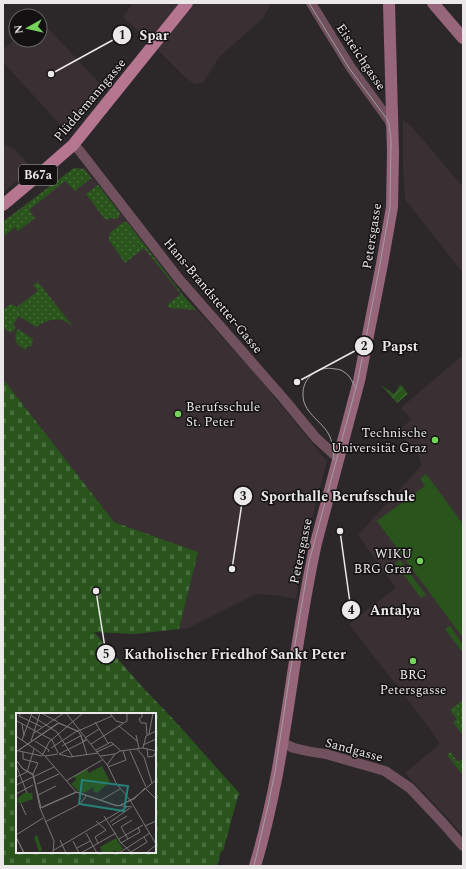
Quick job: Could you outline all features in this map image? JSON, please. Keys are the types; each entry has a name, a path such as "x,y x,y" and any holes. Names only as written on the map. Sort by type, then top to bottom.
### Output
{"main road":[{"name":"Plüddemanngasse","path":"3,204 73,145 187,3"},
{"name":"Petersgasse","path":"256,866 271,803 282,743 311,563 364,360 391,213 393,176 389,3"},
{"path":"433,3 463,38"}],"street":[{"name":"Eisteichgasse","path":"311,3 351,68 392,124"},
{"name":"Hans-Brandstetter-Gasse","path":"73,145 79,150 178,279 284,398 316,438 338,459"},
{"name":"Sandgasse","path":"282,743 293,748 319,754 326,754 385,771 414,792 463,846"}],"shaded area":[{"path":"133,3 271,3 263,18 219,57 203,83 195,84 186,78 123,17"},
{"path":"48,28 101,85 102,93 69,131 66,131 3,62 3,50 8,46 8,48 48,48"},
{"path":"403,120 410,125 463,187 463,273 405,199"},
{"path":"3,144 15,150 27,163 26,173 3,193"},
{"name":"Berufsschule St. Peter","path":"74,168 85,168 185,297 252,370 327,461 306,541 296,599 275,595 256,594 188,628 179,629 198,552 114,522 3,379 3,221"},
{"path":"463,355 463,835 405,773 440,744 428,726 349,624 396,588 358,535 422,465 416,449 398,432 411,419 401,408"}],"green space":[{"path":"74,168 84,169 91,178 75,191 65,181 29,210 35,218 18,231 15,227 3,237 3,222"},
{"path":"98,185 120,213 119,217 116,219 110,218 108,220 104,218 86,194"},
{"path":"124,222 127,222 196,310 170,308 167,305 181,294 144,248 125,263 109,240 110,235 114,230"},
{"path":"38,282 75,328 60,320 47,321 36,327 19,316 13,325 16,328 12,332 6,331 3,326 3,310 11,304 17,307 38,291 33,285"},
{"path":"18,329 33,339 32,346 26,347 26,350 17,344 15,339"},
{"path":"3,379 114,522 198,552 179,629 135,634 94,632 240,794 238,796 223,851 221,851 217,866 3,866"},
{"path":"381,385 394,394 401,385 408,394 397,403"},
{"path":"426,474 463,524 463,638 377,521 425,486 420,479"},
{"path":"400,560 426,595 421,598 395,563"},
{"path":"450,626 463,645 463,653 445,629"},
{"path":"463,700 463,735 453,722 457,719 450,710"},
{"path":"450,752 458,762 463,758 463,775 447,755"}],"tram line":[{"path":"254,866 275,772 309,562 358,380 390,207 391,140 389,124 387,119 349,68 309,3"},
{"path":"334,460 330,436 325,428 312,416 306,406 303,389 305,383 312,374 329,368 346,373 356,389"}],"place":[{"name":"Spar","path":"51,74"},
{"name":"Papst","path":"297,382"},
{"name":"Berufsschule St. Peter","path":"178,414"},
{"name":"Technische Universität Graz","path":"435,440"},
{"name":"Antalya","path":"340,531"},
{"name":"WIKU BRG Graz","path":"420,561"},
{"name":"Sporthalle Berufsschule","path":"232,569"},
{"name":"Katholischer Friedhof Sankt Peter","path":"96,591"},
{"name":"BRG Petersgasse","path":"413,661"}]}
